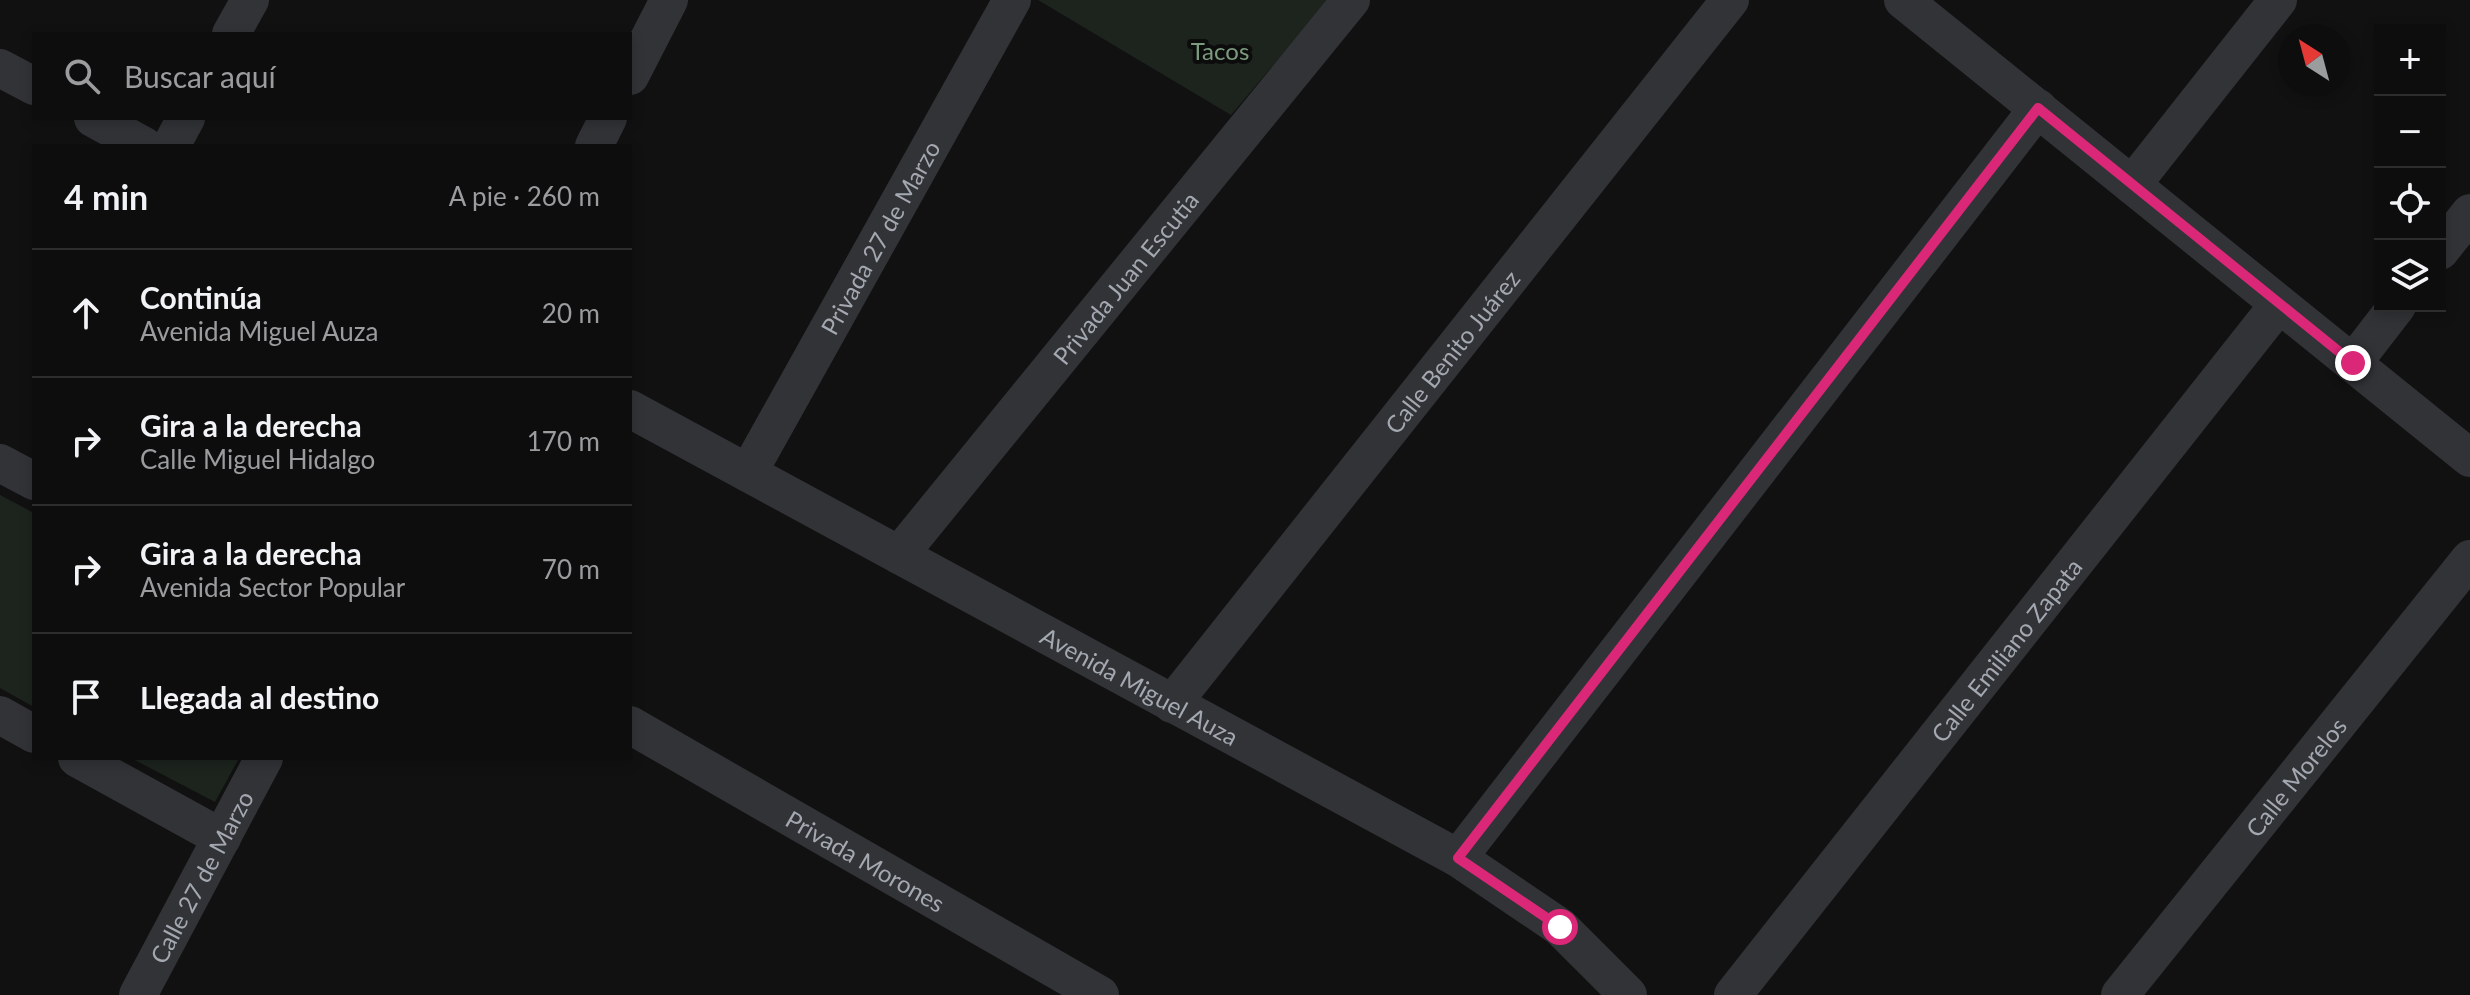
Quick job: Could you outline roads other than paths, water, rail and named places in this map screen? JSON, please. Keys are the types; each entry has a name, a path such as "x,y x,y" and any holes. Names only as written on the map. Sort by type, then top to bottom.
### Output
{"street":[{"path":"232,32 250,0"},
{"path":"632,72 669,0"},
{"name":"Privada 27 de Marzo","path":"748,473 1012,0"},
{"name":"Privada Juan Escutia","path":"899,555 1351,0"},
{"name":"Calle Benito Juárez","path":"1172,704 1730,0"},
{"path":"2132,185 2278,0"},
{"path":"1912,3 2470,458"},
{"path":"0,68 32,85"},
{"path":"1458,858 2038,108"},
{"path":"97,120 140,144"},
{"path":"172,144 185,120"},
{"path":"595,144 607,120"},
{"path":"2446,243 2470,213"},
{"name":"Calle Emiliano Zapata","path":"1733,995 2279,304"},
{"path":"2353,363 2392,312"},
{"name":"Avenida Miguel Auza","path":"632,410 1458,858 1560,927 1628,995"},
{"path":"0,463 32,480"},
{"name":"Calle Morelos","path":"2120,995 2470,559"},
{"path":"0,715 32,733"},
{"name":"Privada Morones","path":"632,726 1100,995"},
{"path":"81,760 222,838"},
{"name":"Calle 27 de Marzo","path":"138,995 263,760"}],"park label":[{"name":"Tacos","path":"1220,50"}]}
